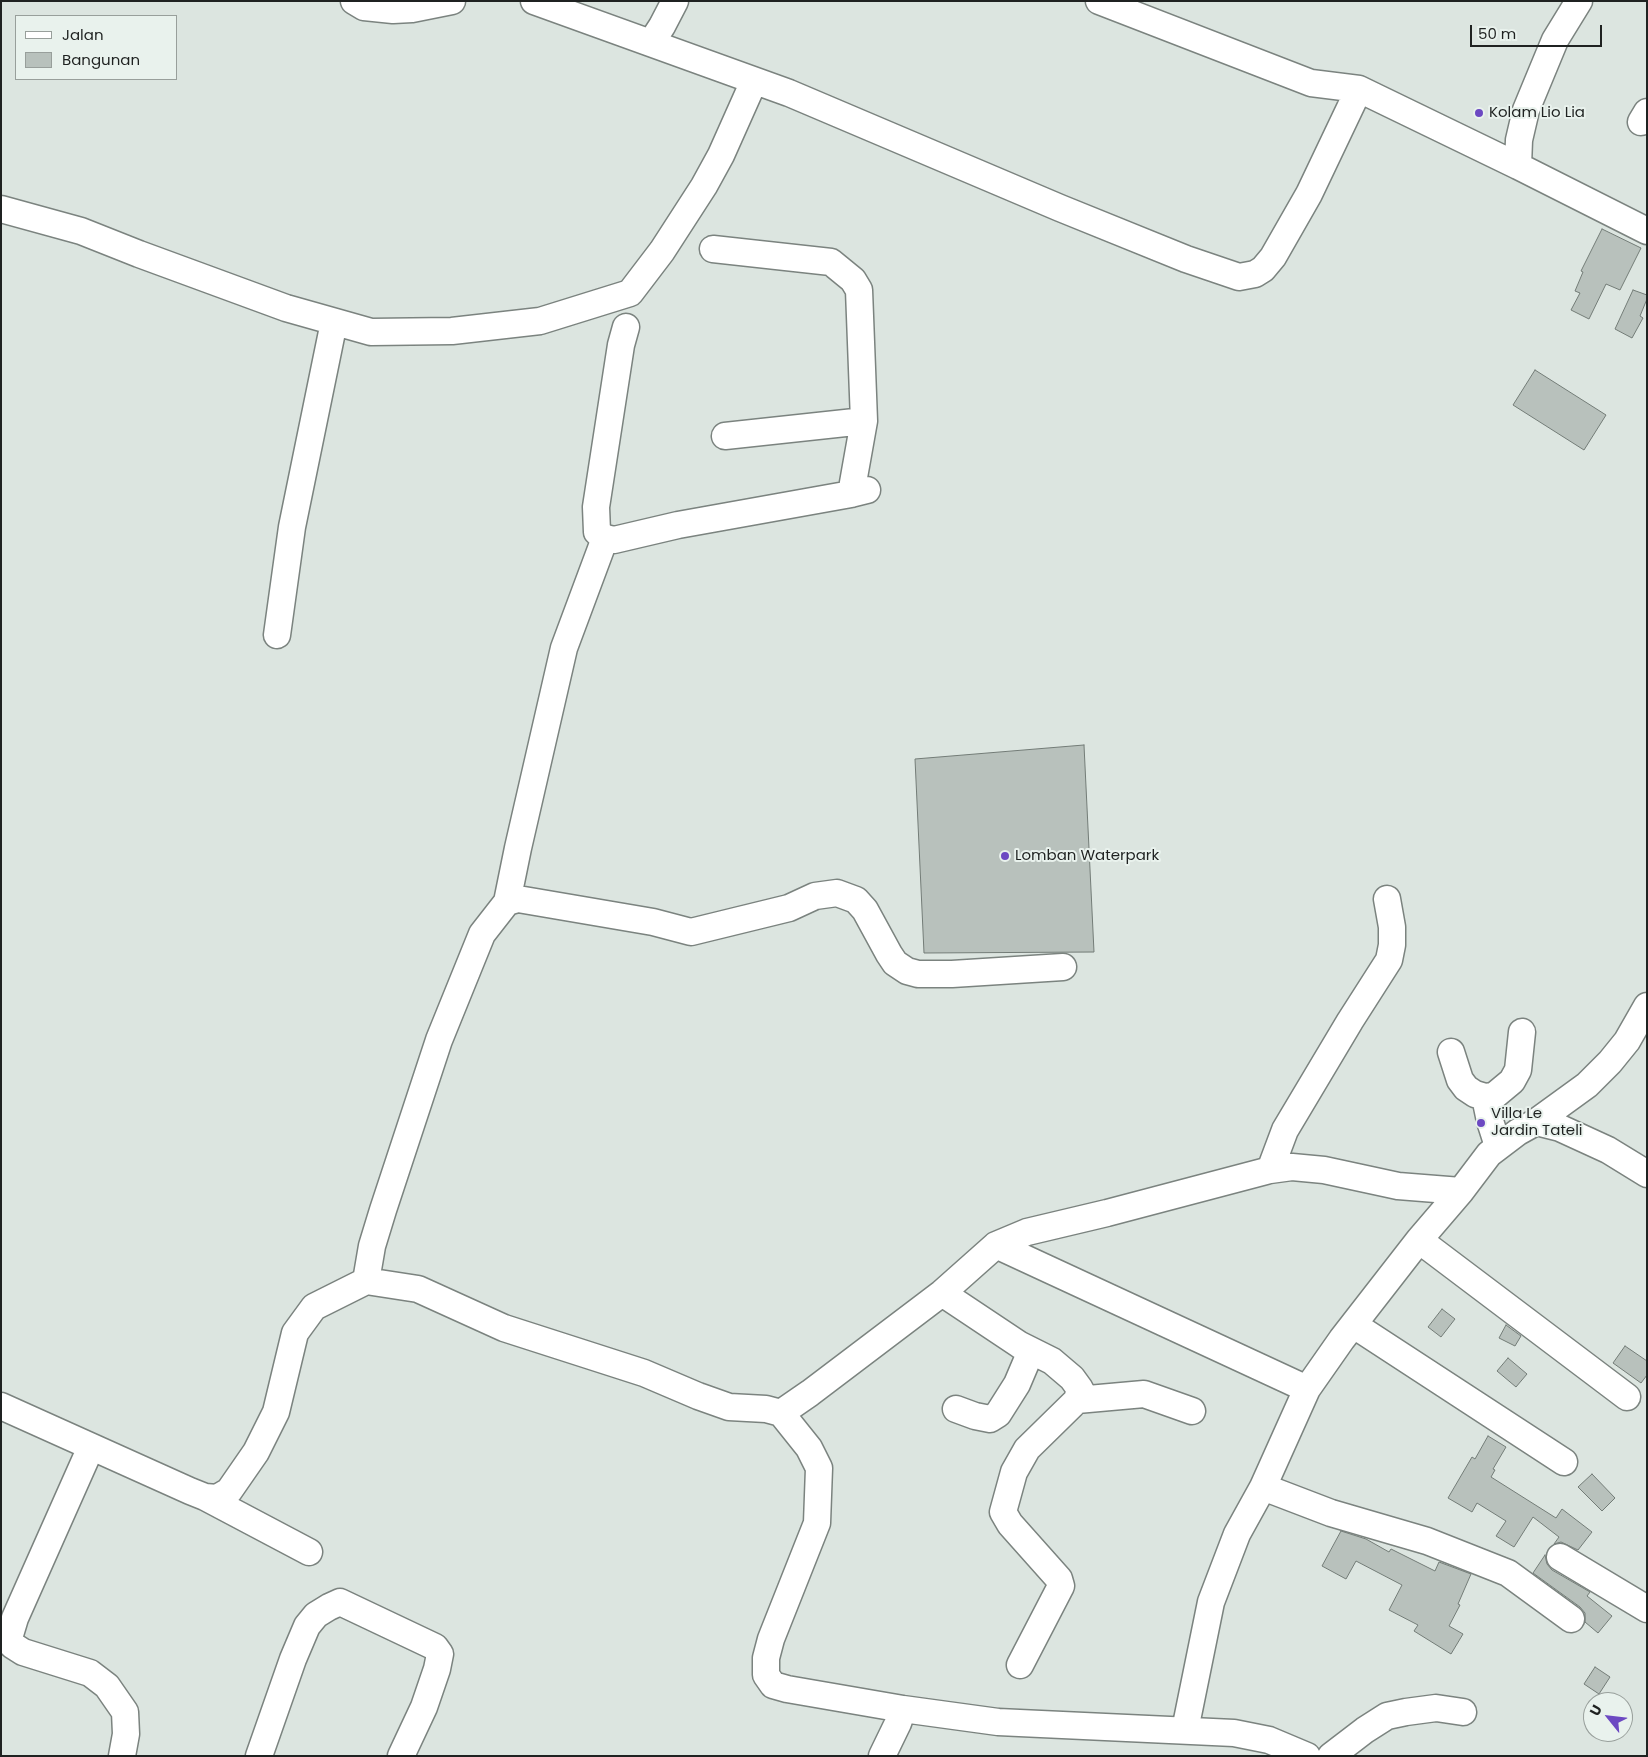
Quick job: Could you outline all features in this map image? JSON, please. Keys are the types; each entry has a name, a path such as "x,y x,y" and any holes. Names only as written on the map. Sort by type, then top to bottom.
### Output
{"street":[{"path":"354,1 364,7 393,10 412,9 452,1"},
{"path":"534,1 789,93 1051,204 1186,259 1239,277 1255,274 1273,257 1309,194 1358,89"},
{"path":"651,43 675,1"},
{"path":"1099,1 1311,83 1358,89 1647,231"},
{"path":"1518,166 1519,140 1526,110 1554,40 1579,1"},
{"path":"1,209 81,231 286,308 370,332 452,330 540,321 630,293 662,251 704,186 721,155 754,81"},
{"path":"626,327 621,345 596,507 597,532 605,538 614,540 859,492 864,421 859,290 853,280 831,262 713,249"},
{"path":"277,635 292,527 334,322"},
{"path":"725,436 864,421"},
{"path":"366,1281 372,1246 439,1040 482,934 507,902 564,648 605,538"},
{"path":"507,902 518,899 653,922 691,932 789,908 815,896 837,893 856,900 865,910 895,963 918,974 952,974 1063,967"},
{"path":"1270,1170 1285,1130 1389,960 1392,945 1392,928 1387,899"},
{"path":"1185,1730 1211,1602 1237,1534 1262,1487 1307,1389 1419,1240 1490,1154 1498,1146 1536,1122 1587,1085 1610,1062 1627,1041 1647,1006"},
{"path":"1451,1052 1463,1084 1475,1094 1485,1097 1494,1096 1512,1081 1518,1070 1522,1032"},
{"path":"1485,1097 1498,1146"},
{"path":"1536,1122 1560,1128 1600,1147 1647,1174"},
{"path":"781,1413 942,1293 996,1245 1027,1232 1270,1170 1292,1167 1324,1170 1398,1186 1461,1191"},
{"path":"1419,1240 1627,1397"},
{"path":"996,1245 1307,1389"},
{"path":"205,1497 217,1498 229,1491 256,1452 276,1412 295,1333 314,1307 366,1281 418,1289 504,1328 644,1373 729,1407 766,1408 781,1413 809,1448 819,1468 817,1523 771,1639 766,1658 766,1675 773,1685 903,1709 998,1722 1234,1733 1269,1740 1307,1756"},
{"path":"942,1293 1031,1351 1017,1384 998,1414 990,1419 956,1409"},
{"path":"1354,1325 1564,1462"},
{"path":"1020,1345 1052,1361 1072,1378 1080,1389 1078,1400 1027,1449 1014,1472 1003,1512 1010,1524 1059,1579 1061,1586 1020,1664"},
{"path":"1078,1400 1144,1394 1192,1411"},
{"path":"1,1406 205,1497 309,1552"},
{"path":"91,1447 8,1616 9,1638 12,1645 23,1652 90,1673 108,1686 125,1712 126,1734 122,1756"},
{"path":"1262,1487 1331,1513 1427,1541 1508,1573 1571,1619"},
{"path":"1560,1557 1647,1609"},
{"path":"262,1755 293,1659 307,1626 316,1615 340,1602 435,1647 440,1654 437,1670 424,1707 401,1756"},
{"path":"1331,1756 1387,1716 1436,1708 1463,1712"},
{"path":"882,1756 903,1709"}],"building":[{"path":"1602,229 1641,248 1620,290 1606,284 1589,319 1571,310 1580,293 1575,291 1583,272 1581,271"},
{"path":"1633,290 1647,295 1647,299 1640,316 1643,318 1632,338 1615,329"},
{"path":"1535,370 1606,415 1584,450 1513,405"},
{"name":"Lomban Waterpark","path":"1084,745 1094,952 924,953 915,759"},
{"path":"1442,1309 1455,1319 1441,1337 1428,1327"},
{"path":"1506,1325 1521,1336 1515,1346 1499,1338"},
{"path":"1625,1346 1647,1361 1647,1375 1641,1383 1613,1363"},
{"path":"1508,1358 1527,1374 1516,1387 1497,1371"},
{"path":"1488,1436 1506,1447 1493,1469 1495,1470 1491,1477 1556,1518 1562,1509 1592,1532 1578,1550 1561,1542 1554,1544 1559,1537 1533,1517 1514,1547 1496,1536 1506,1521 1477,1503 1472,1512 1448,1498 1472,1457 1475,1459"},
{"path":"1592,1474 1615,1498 1602,1511 1578,1487"},
{"path":"1341,1531 1366,1539 1389,1552 1391,1549 1435,1571 1439,1562 1471,1574 1458,1604 1460,1605 1449,1626 1463,1634 1451,1654 1414,1631 1418,1625 1389,1610 1402,1585 1356,1561 1346,1579 1322,1566"},
{"path":"1545,1555 1547,1564 1552,1570 1590,1592 1587,1596 1612,1616 1598,1633 1585,1622 1585,1613 1580,1607 1533,1573"},
{"path":"1595,1667 1610,1677 1600,1692 1596,1692 1584,1684"}],"place":[{"name":"Kolam Lio Lia","path":"1479,113"},
{"name":"Lomban Waterpark","path":"1005,856"},
{"name":"Villa Le Jardin Tateli","path":"1481,1123"}]}
